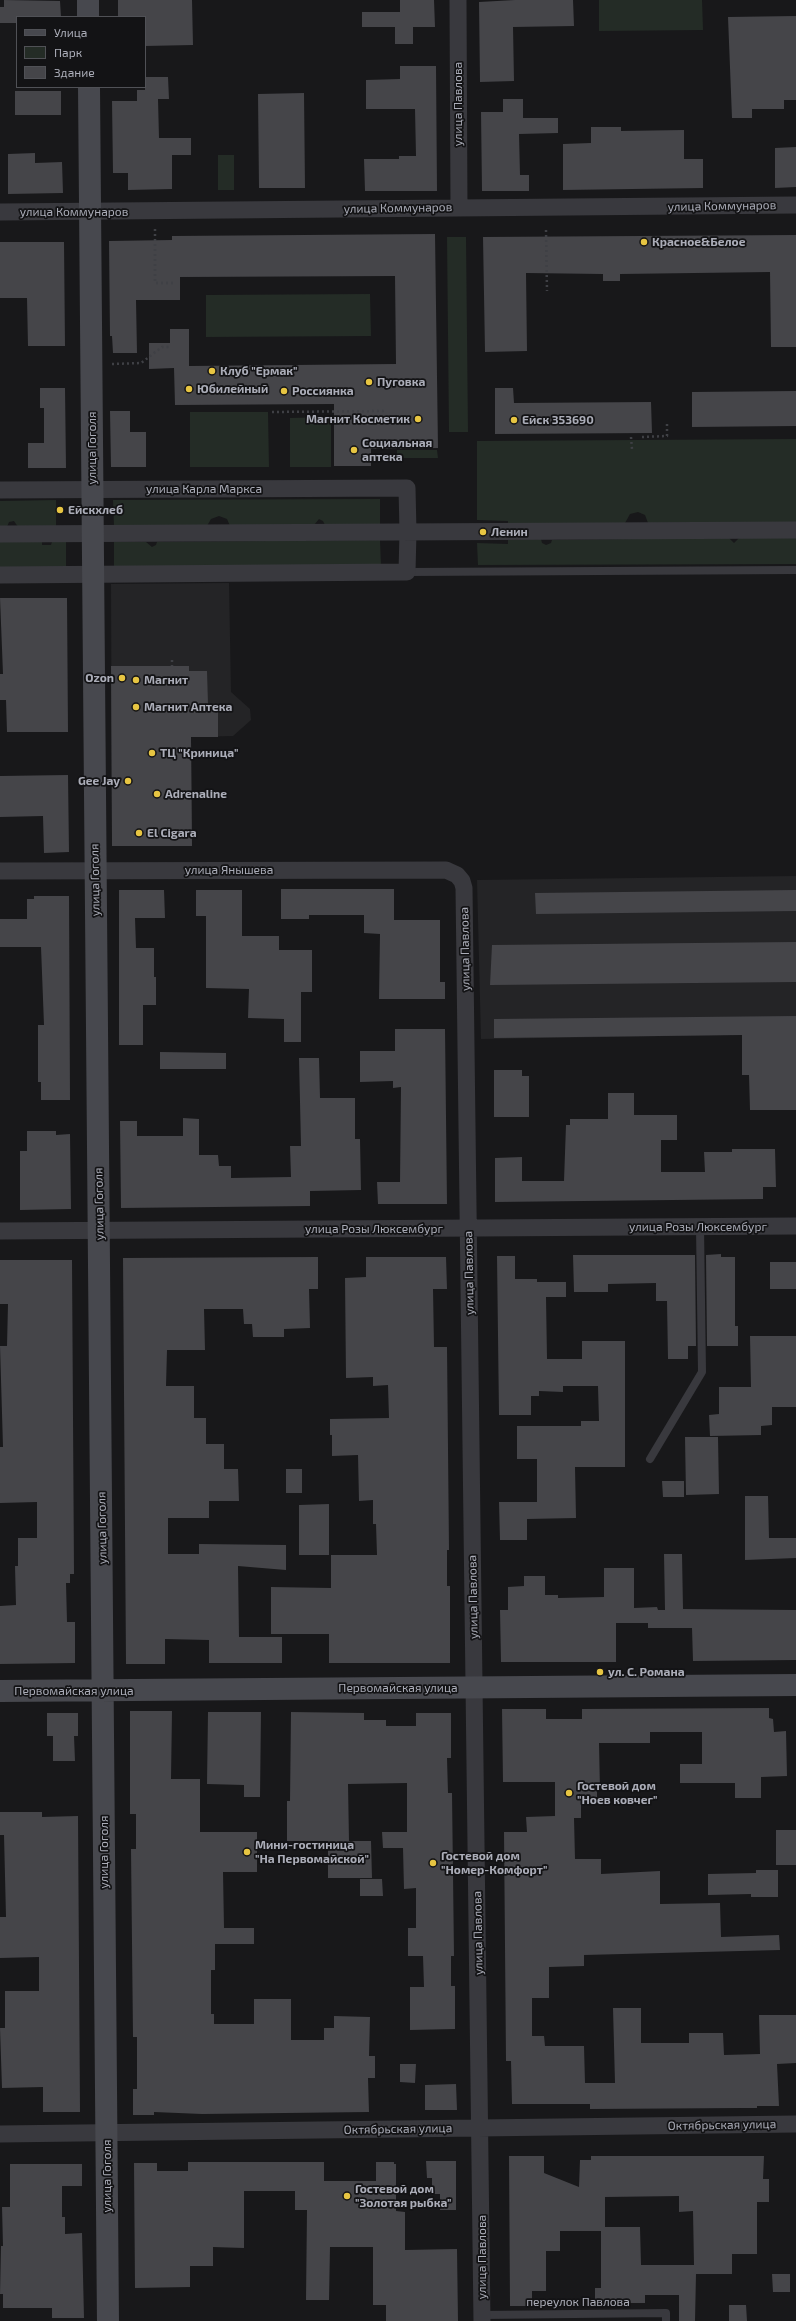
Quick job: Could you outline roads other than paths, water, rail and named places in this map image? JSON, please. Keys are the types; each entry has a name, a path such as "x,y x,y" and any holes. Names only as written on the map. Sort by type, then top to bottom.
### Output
{"street":[{"path":"88,0 88,16"},
{"name":"улица Павлова","path":"458,0 459,208"},
{"name":"улица Гоголя","path":"89,88 108,2321"},
{"name":"улица Коммунаров","path":"0,212 796,205"},
{"name":"улица Карла Маркса","path":"0,490 407,488 408,532"},
{"path":"0,534 796,530"},
{"path":"0,575 407,572 408,532"},
{"name":"улица Янышева","path":"0,871 446,870 457,875"},
{"name":"улица Павлова","path":"457,875 464,888 482,2318"},
{"name":"улица Розы Люксембург","path":"0,1231 796,1226"},
{"name":"Первомайская улица","path":"0,1691 796,1685"},
{"name":"Октябрьская улица","path":"0,2134 796,2124"}],"lane":[{"path":"407,572 796,570"},
{"path":"650,1459 702,1372 700,1227"},
{"name":"переулок Павлова","path":"482,2318 666,2313 666,2321"}],"place":[{"name":"Красное&Белое","path":"644,242"},
{"name":"Клуб \"Ермак\"","path":"212,371"},
{"name":"Пуговка","path":"369,382"},
{"name":"Юбилейный","path":"189,389"},
{"name":"Россиянка","path":"284,391"},
{"name":"Магнит Косметик","path":"418,419"},
{"name":"Ейск 353690","path":"514,420"},
{"name":"Социальная аптека","path":"354,450"},
{"name":"Ейскхлеб","path":"60,510"},
{"name":"Ленин","path":"483,532"},
{"name":"Ozon","path":"122,678"},
{"name":"Магнит","path":"136,680"},
{"name":"Магнит Аптека","path":"136,707"},
{"name":"ТЦ \"Криница\"","path":"152,753"},
{"name":"Gee Jay","path":"128,781"},
{"name":"Аdrenaline","path":"157,794"},
{"name":"El Cigara","path":"139,833"},
{"name":"ул. С. Романа","path":"600,1672"},
{"name":"Гостевой дом \"Ноев ковчег\"","path":"569,1793"},
{"name":"Мини-гостиница \"На Первомайской\"","path":"247,1852"},
{"name":"Гостевой дом \"Номер-Комфорт\"","path":"433,1863"},
{"name":"Гостевой дом \"Золотая рыбка\"","path":"347,2196"}]}
